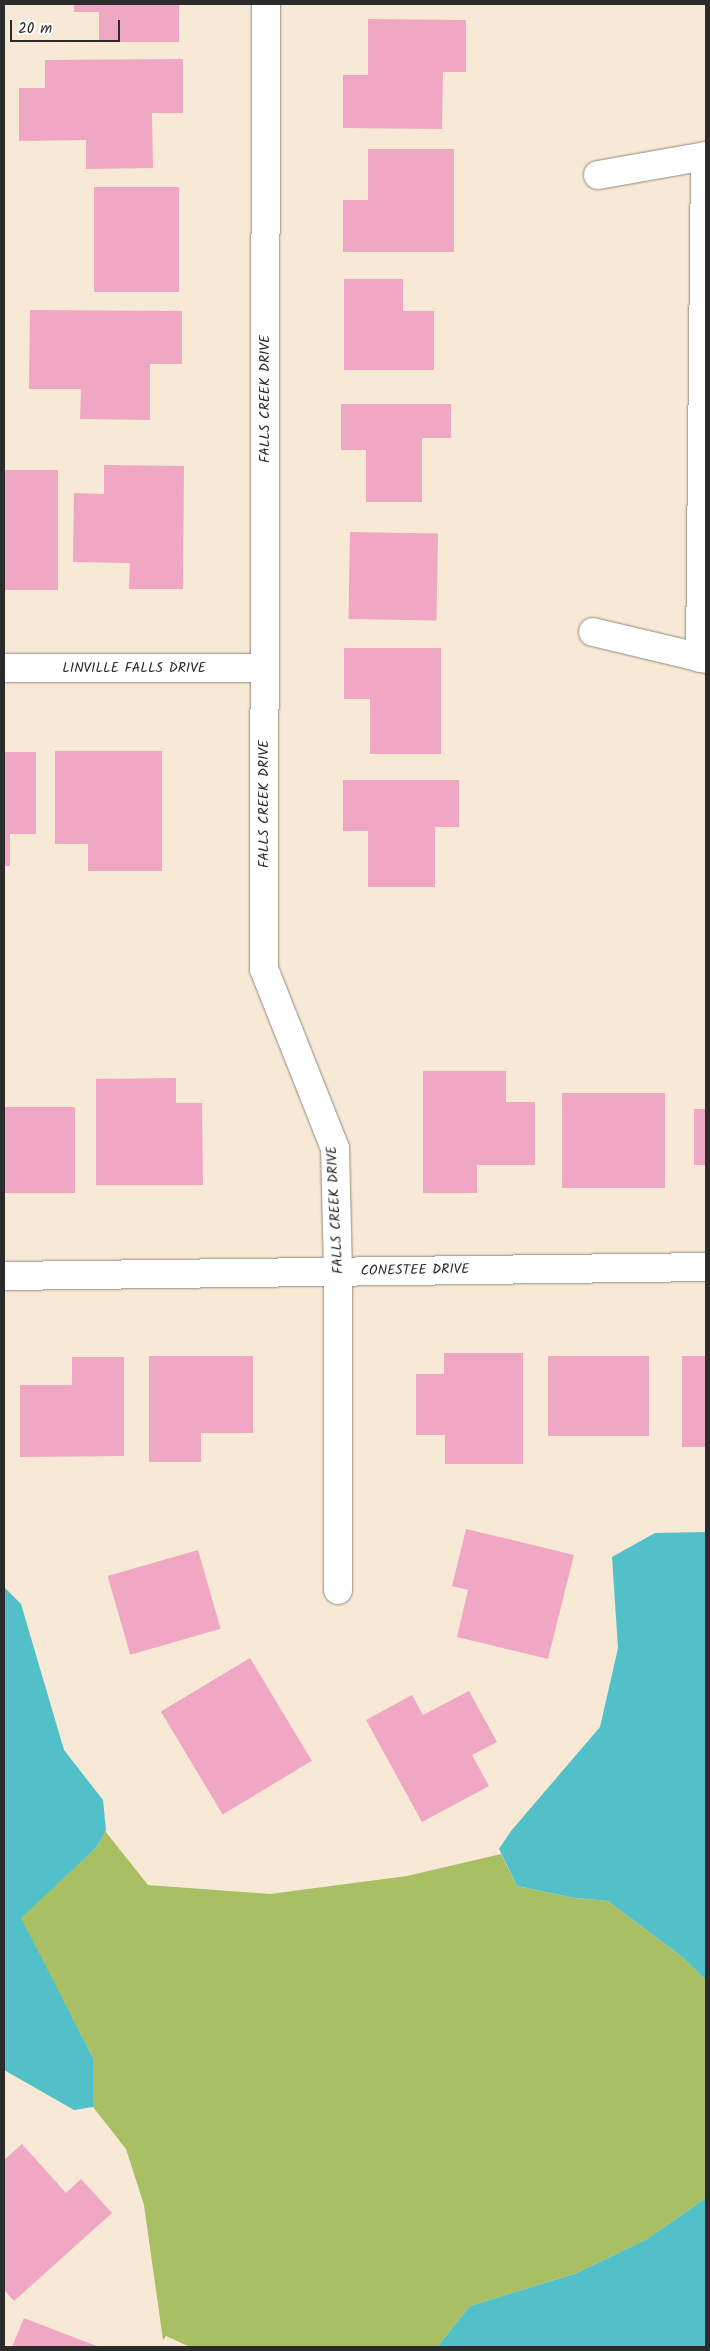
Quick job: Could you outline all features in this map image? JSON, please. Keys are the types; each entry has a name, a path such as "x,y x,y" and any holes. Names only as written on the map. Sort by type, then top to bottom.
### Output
{"street":[{"name":"FALLS CREEK DRIVE","path":"266,4 264,969 335,1148 338,1270 338,1590"},
{"path":"593,632 703,658 705,156 598,175"},
{"name":"LINVILLE FALLS DRIVE","path":"4,668 264,668"},
{"name":"CONESTEE DRIVE","path":"4,1276 338,1270 706,1267"}],"green space":[{"path":"105,1831 148,1885 270,1894 407,1876 501,1854 517,1886 575,1898 608,1901 681,1956 706,1980 706,2198 647,2239 577,2273 470,2306 437,2347 190,2347 166,2336 163,2340 144,2205 126,2149 93,2107 93,2058 20,1918 96,1848"}],"water":[{"path":"706,1532 706,1980 681,1956 608,1901 575,1898 517,1886 499,1849 511,1831 600,1727 618,1648 612,1557 655,1533"},
{"path":"4,1587 21,1604 64,1750 103,1800 106,1830 96,1848 21,1918 93,2058 93,2107 74,2110 4,2070"},
{"path":"706,2198 706,2347 437,2347 470,2306 577,2273 647,2239"}],"building":[{"path":"74,4 179,4 179,42 99,42 99,12 74,12"},
{"path":"368,19 466,20 466,72 443,72 442,129 343,128 343,75 368,75"},
{"path":"183,59 183,113 152,113 153,168 86,169 86,140 19,141 19,88 45,88 45,60"},
{"path":"368,149 454,149 454,252 343,252 343,200 368,200"},
{"path":"94,187 179,187 179,292 94,292"},
{"path":"344,279 403,279 403,311 434,311 434,370 344,370"},
{"path":"30,310 182,311 182,364 150,364 150,420 80,419 81,389 29,389"},
{"path":"341,404 451,404 451,438 422,438 422,502 366,502 366,450 341,450"},
{"path":"104,465 184,466 183,589 129,589 130,563 73,562 74,493 104,494"},
{"path":"4,470 58,470 58,590 4,590"},
{"path":"350,532 438,534 436,621 348,619"},
{"path":"344,648 441,648 441,754 370,754 370,699 344,699"},
{"path":"55,751 162,751 162,871 88,871 88,844 55,844"},
{"path":"4,752 36,752 36,834 10,834 10,866 4,866"},
{"path":"343,780 459,780 459,827 435,827 435,887 368,887 368,831 343,831"},
{"path":"423,1071 506,1071 506,1102 535,1102 535,1165 477,1165 477,1193 423,1193"},
{"path":"176,1078 176,1103 202,1103 203,1185 96,1185 96,1079"},
{"path":"562,1093 665,1093 665,1188 562,1188"},
{"path":"4,1107 75,1107 75,1193 4,1193"},
{"path":"694,1109 706,1109 706,1165 694,1165"},
{"path":"444,1353 523,1353 523,1464 445,1464 445,1435 416,1435 416,1374 444,1374"},
{"path":"149,1356 253,1356 253,1433 201,1433 201,1462 149,1462"},
{"path":"548,1356 649,1356 649,1436 548,1436"},
{"path":"682,1356 706,1356 706,1447 682,1447"},
{"path":"72,1357 124,1357 124,1456 20,1457 20,1385 72,1385"},
{"path":"466,1529 574,1555 548,1659 457,1637 468,1590 452,1586"},
{"path":"198,1550 221,1629 130,1655 108,1576"},
{"path":"250,1658 312,1761 223,1814 161,1712"},
{"path":"469,1691 497,1742 472,1755 489,1786 422,1822 366,1720 412,1695 423,1715"},
{"path":"22,2144 66,2193 81,2179 112,2213 14,2301 4,2290 4,2160"},
{"path":"24,2318 99,2347 12,2347"}]}
